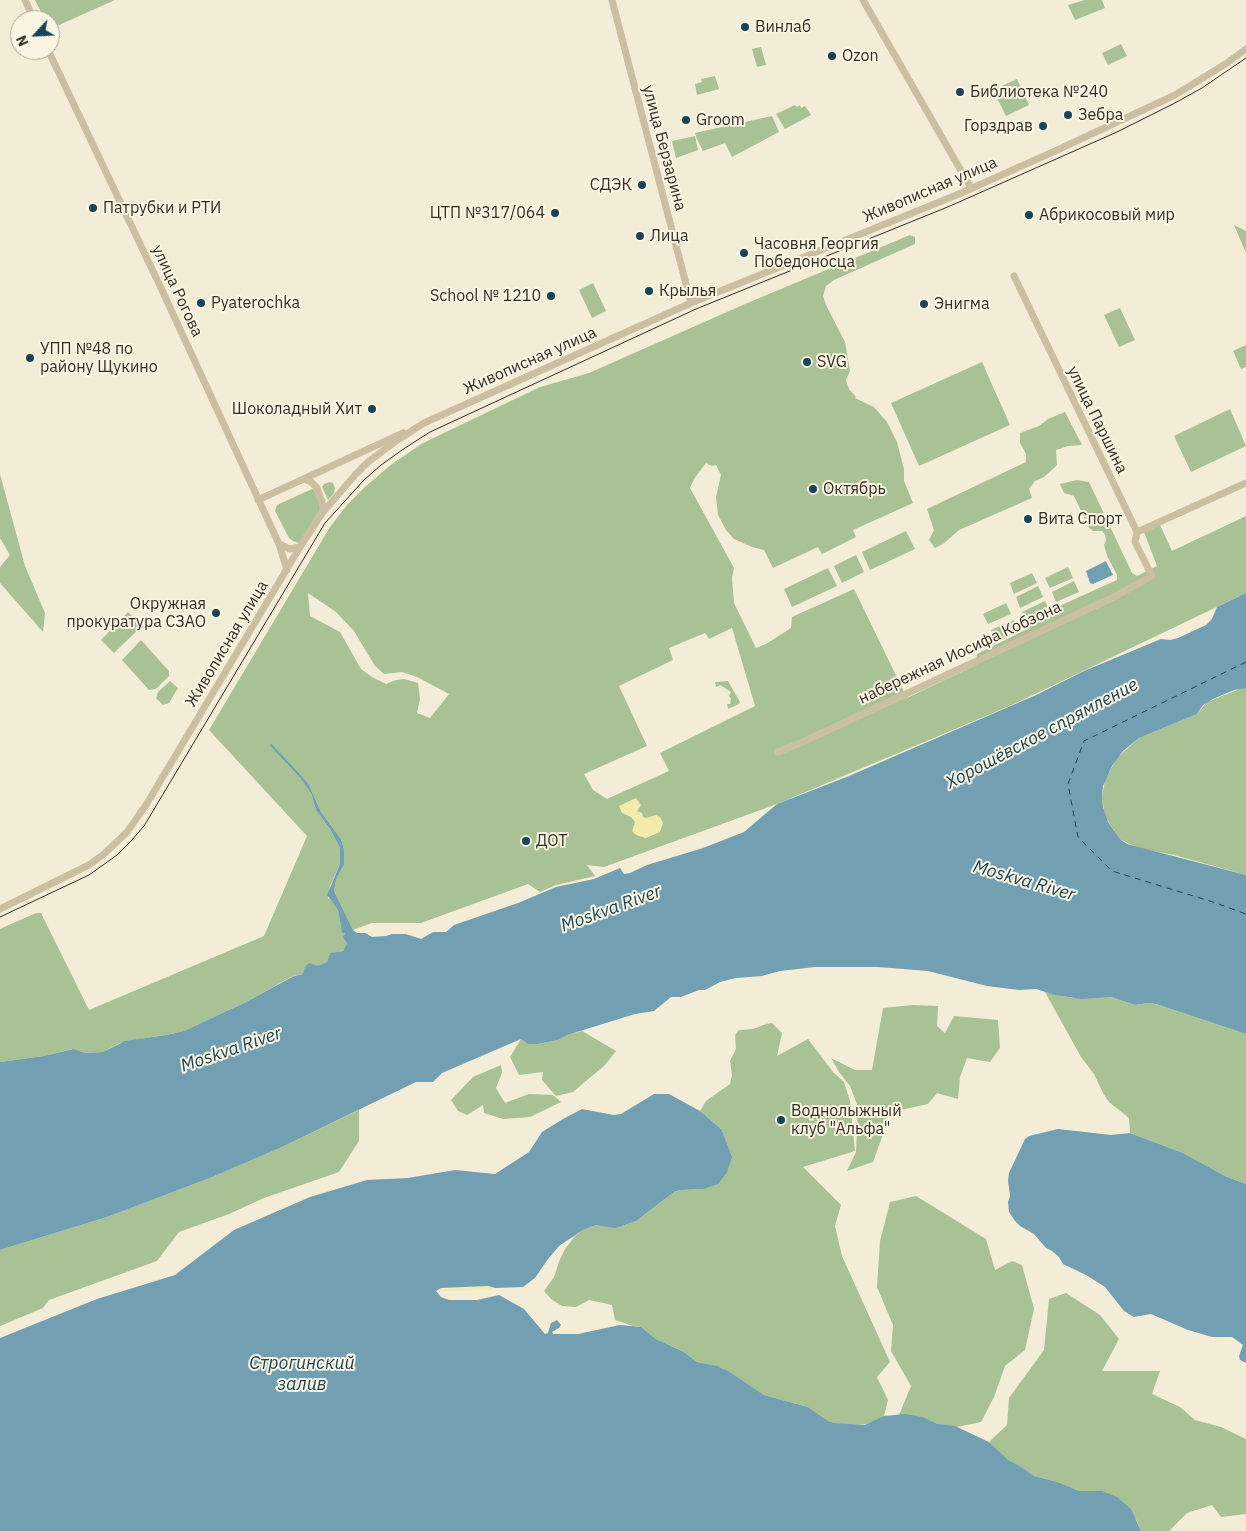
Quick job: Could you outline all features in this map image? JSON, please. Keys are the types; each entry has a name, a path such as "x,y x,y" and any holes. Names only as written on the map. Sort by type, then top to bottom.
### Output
{"street":[{"name":"улица Берзарина","path":"612,0 691,303"},
{"path":"863,0 971,188"},
{"name":"Живописная улица","path":"0,909 89,865 128,832 323,512 368,462 424,423 691,303 971,188 1175,95 1246,49"},
{"name":"улица Рогова","path":"53,60 161,288 279,544 287,570"},
{"name":"улица Паршина","path":"1014,276 1137,532 1135,542 1152,576"},
{"path":"258,500 424,423"},
{"path":"304,479 311,482 317,488 323,512"},
{"path":"1137,532 1246,483"},
{"path":"279,544 289,549 300,547"},
{"name":"набережная Иосифа Кобзона","path":"778,752 1105,601 1152,576"}],"green space":[{"path":"35,0 115,0 60,25 60,10 40,10"},
{"path":"1085,0 1102,0 1105,8 1075,20 1068,5"},
{"path":"1121,44 1127,56 1108,65 1102,53"},
{"path":"761,47 766,65 757,67 752,49"},
{"path":"715,76 719,89 697,95 695,84 702,82 701,79"},
{"path":"1017,79 1029,105 1006,116 993,90"},
{"path":"795,105 797,107 800,105 801,108 805,106 811,115 785,129 776,114"},
{"path":"772,116 779,132 732,157 725,143 703,151 695,133"},
{"path":"695,136 698,150 676,158 672,141"},
{"path":"1234,225 1246,231 1246,253"},
{"path":"910,235 915,237 915,244 834,280 826,286 823,296 845,342 850,371 846,380 849,389 855,398 874,407 887,422 897,442 904,469 904,481 913,503 853,530 856,537 822,554 818,547 773,568 764,550 734,539 726,530 718,515 716,497 721,475 716,465 712,466 706,463 690,488 734,568 732,578 734,603 756,648 791,628 792,617 854,589 907,698 972,667 976,664 977,654 1025,630 1030,623 1047,615 1055,608 1117,580 1117,575 1107,556 1104,545 1105,535 1102,531 1093,531 1089,528 1074,496 1064,493 1060,484 1077,480 1089,482 1132,573 1137,576 1157,566 1144,532 1160,525 1172,551 1246,516 1246,593 1012,705 777,804 604,867 587,865 595,876 556,885 540,892 528,884 421,923 372,923 353,930 334,891 336,880 342,868 344,849 341,839 321,812 309,785 301,778 311,793 316,810 330,829 340,848 340,864 330,886 328,898 338,910 348,943 343,951 330,953 327,962 303,974 293,976 244,1003 184,1031 120,1043 103,1052 86,1053 72,1049 44,1056 0,1062 0,929 36,913 41,913 89,1010 264,936 307,836 209,730 330,527 347,505 392,464 423,443 540,387 589,373 745,304","holes":["308,593 336,612 354,631 375,666 384,674 402,672 417,677 449,694 430,718 417,713 420,699 418,683 404,679 386,684 361,669 340,632 310,616","732,628 755,706 660,753 669,771 607,799 593,790 584,774 647,746 619,686 673,660 669,648 705,633 709,639"]},
{"path":"593,283 606,311 592,318 579,290"},
{"path":"1120,308 1135,340 1119,347 1104,315"},
{"path":"1246,345 1246,367 1241,369 1233,351"},
{"path":"982,362 1010,425 919,466 891,403"},
{"path":"1230,409 1246,446 1191,472 1174,436"},
{"path":"1065,412 1082,445 1068,446 1056,450 1057,465 1044,477 1035,481 1029,489 1032,498 959,530 943,544 935,548 929,540 934,530 927,509 1026,462 1026,454 1020,443 1020,433 1039,426 1048,419"},
{"path":"0,474 25,566 45,613 43,632 0,583 0,567 10,555 0,538"},
{"path":"330,482 333,483 335,488 334,493 328,500 322,487"},
{"path":"312,489 321,508 299,543 289,538 275,511 277,505"},
{"path":"906,531 915,549 870,570 862,552"},
{"path":"856,555 864,572 842,583 834,566"},
{"path":"1068,567 1073,578 1050,588 1045,578"},
{"path":"828,568 837,586 792,607 784,589"},
{"path":"1032,573 1037,583 1014,594 1010,583"},
{"path":"1074,581 1079,592 1056,602 1052,592"},
{"path":"1038,586 1043,597 1020,608 1016,597"},
{"path":"1045,601 1050,611 1027,622 1022,612"},
{"path":"1006,603 1011,614 988,624 983,614"},
{"path":"128,612 142,626 114,653 101,640"},
{"path":"1014,620 1018,631 995,641 991,630"},
{"path":"141,640 169,671 169,676 156,689 149,690 122,660"},
{"path":"170,681 178,688 169,703 163,705 156,698 158,692"},
{"path":"728,681 740,702 728,709 727,704 730,704 731,699 729,696 731,692 720,685 716,687 715,682"},
{"path":"1246,688 1246,875 1174,855 1138,848 1121,840 1105,817 1102,797 1105,780 1117,758 1139,738 1197,714 1207,702"},
{"path":"1045,992 1072,998 1111,997 1135,1005 1156,1004 1246,1034 1246,1184 1225,1176 1183,1153 1130,1133 1129,1118 1109,1102 1103,1093 1094,1074 1081,1057"},
{"path":"913,1005 938,1006 937,1026 945,1033 954,1016 998,1020 1000,1048 990,1062 967,1058 960,1077 958,1099 937,1093 928,1104 887,1113 882,1137 873,1162 847,1171 856,1152 858,1107 850,1086 831,1058 855,1070 872,1070 883,1008"},
{"path":"772,1023 782,1033 777,1056 808,1039 833,1072 844,1082 850,1101 855,1151 803,1167 841,1205 835,1226 842,1256 890,1362 877,1377 888,1400 884,1416 870,1424 851,1425 835,1423 828,1421 808,1407 764,1395 722,1368 697,1362 684,1352 656,1339 641,1327 615,1320 612,1305 589,1300 576,1307 562,1306 551,1299 544,1291 554,1277 565,1249 575,1236 583,1230 596,1225 622,1226 636,1221 674,1192 704,1189 721,1129 700,1111 706,1101 730,1084 732,1075 730,1061 736,1049 735,1035 739,1030 753,1029"},
{"path":"582,1031 616,1051 605,1065 573,1092 556,1096 542,1080 543,1072 519,1075 510,1057 521,1039 528,1044 538,1044 558,1040 566,1035"},
{"path":"501,1065 502,1073 496,1088 505,1103 529,1094 553,1095 561,1102 530,1117 503,1119 484,1113 483,1105 467,1115 458,1111 451,1100 473,1077"},
{"path":"359,1110 359,1141 339,1172 264,1198 229,1214 179,1232 157,1261 49,1300 43,1308 0,1326 0,1250 107,1217 210,1178 282,1147"},
{"path":"916,1196 986,1239 995,1270 1012,1261 1022,1265 1034,1309 1025,1350 1005,1366 994,1397 981,1422 952,1428 923,1417 899,1415 911,1386 891,1351 893,1325 877,1287 880,1241 890,1202"},
{"path":"1066,1293 1100,1315 1119,1339 1102,1371 1160,1371 1152,1394 1180,1407 1195,1420 1221,1427 1246,1439 1246,1514 1221,1517 1212,1505 1187,1513 1169,1531 1141,1531 1136,1519 1093,1491 1079,1491 1058,1482 1034,1476 1008,1461 989,1442 1007,1425 1009,1398 1044,1350 1049,1299"}],"sand":[{"path":"636,798 641,805 637,811 642,813 643,817 656,815 660,817 663,823 660,832 646,838 636,835 632,831 635,822 631,817 622,813 619,806"},
{"path":"489,1286 492,1290 439,1291 441,1289"}],"water":[{"path":"1106,561 1113,575 1093,584 1090,583 1086,571"},
{"path":"1246,593 1246,688 1234,690 1213,699 1203,705 1197,714 1139,738 1123,751 1112,766 1103,786 1102,797 1108,822 1121,840 1127,844 1246,875 1246,1034 1156,1004 1135,1005 1111,997 1081,999 1055,995 1036,989 1019,990 987,986 928,971 878,967 815,967 780,971 762,976 736,978 720,982 705,990 699,990 681,997 671,997 654,1011 635,1014 567,1035 558,1040 528,1044 521,1039 442,1073 433,1082 416,1082 282,1147 210,1178 107,1217 0,1250 0,1062 44,1056 73,1049 86,1053 103,1052 125,1041 184,1031 244,1003 294,976 303,974 305,967 309,963 318,966 327,962 330,953 343,951 347,943 343,937 345,934 342,932 338,910 327,895 340,864 340,848 330,829 316,810 311,793 301,779 303,778 309,785 321,812 341,839 344,849 344,864 336,880 334,891 353,930 372,937 406,934 421,939 433,932 446,932 454,925 518,903 556,887 594,879 620,868 624,874 630,873 647,865 703,848 744,832 777,804 849,776 1036,695 1084,671 1161,639 1170,640 1178,638 1206,625 1212,619 1217,607"},
{"name":"Строгинский залив","path":"654,1094 669,1094 700,1111 721,1129 732,1157 727,1172 718,1184 704,1189 674,1192 636,1221 622,1226 615,1228 596,1225 583,1230 559,1246 535,1278 523,1287 441,1288 436,1291 441,1297 449,1300 477,1300 499,1295 524,1309 545,1334 548,1333 551,1323 557,1320 561,1325 552,1332 553,1334 578,1334 620,1325 641,1327 656,1339 684,1352 697,1362 717,1366 728,1371 764,1395 808,1407 828,1421 835,1423 865,1425 884,1416 905,1414 923,1417 938,1424 955,1426 989,1442 1008,1460 1034,1476 1058,1482 1079,1491 1102,1491 1117,1497 1131,1509 1141,1531 0,1531 0,1338 97,1299 175,1275 234,1230 310,1197 367,1180 408,1178 455,1170 495,1174 529,1152 542,1132 582,1109 614,1115 621,1114"},
{"path":"1058,1129 1111,1135 1130,1133 1183,1153 1225,1176 1246,1184 1246,1363 1240,1360 1239,1356 1243,1345 1232,1337 1212,1337 1188,1330 1151,1314 1134,1317 1124,1311 1105,1287 1063,1264 1059,1257 1046,1248 1034,1234 1015,1221 1009,1212 1009,1173 1025,1139 1029,1136"}],"waterway":[{"path":"271,745 302,778"}],"ferry route":[{"path":"1246,662 1084,741 1068,784 1078,837 1112,871 1246,914"}],"tram line":[{"path":"0,917 89,875 117,855 144,826 325,523 364,480 405,448 430,432 696,309 950,206 1117,132 1202,88 1246,58"}],"place":[{"name":"Винлаб","path":"745,27"},
{"name":"Ozon","path":"832,56"},
{"name":"Библиотека №240","path":"960,92"},
{"name":"Зебра","path":"1068,115"},
{"name":"Groom","path":"686,120"},
{"name":"Горздрав","path":"1043,126"},
{"name":"СДЭК","path":"642,185"},
{"name":"Патрубки и РТИ","path":"93,208"},
{"name":"ЦТП №317/064","path":"555,213"},
{"name":"Абрикосовый мир","path":"1029,215"},
{"name":"Лица","path":"640,236"},
{"name":"Часовня Георгия Победоносца","path":"744,253"},
{"name":"Крылья","path":"649,291"},
{"name":"School № 1210","path":"551,296"},
{"name":"Pyaterochka","path":"201,303"},
{"name":"Энигма","path":"924,304"},
{"name":"УПП №48 по району Щукино","path":"30,358"},
{"name":"SVG","path":"807,362"},
{"name":"Шоколадный Хит","path":"372,409"},
{"name":"Октябрь","path":"813,489"},
{"name":"Вита Спорт","path":"1028,519"},
{"name":"Окружная прокуратура СЗАО","path":"216,613"},
{"name":"ДОТ","path":"526,841"},
{"name":"Воднолыжный клуб \"Альфа\"","path":"781,1120"}],"water label":[{"name":"Хорошёвское спрямление","path":"1042,734"},
{"name":"Moskva River","path":"1024,881"},
{"name":"Moskva River","path":"611,909"},
{"name":"Moskva River","path":"231,1050"}]}
